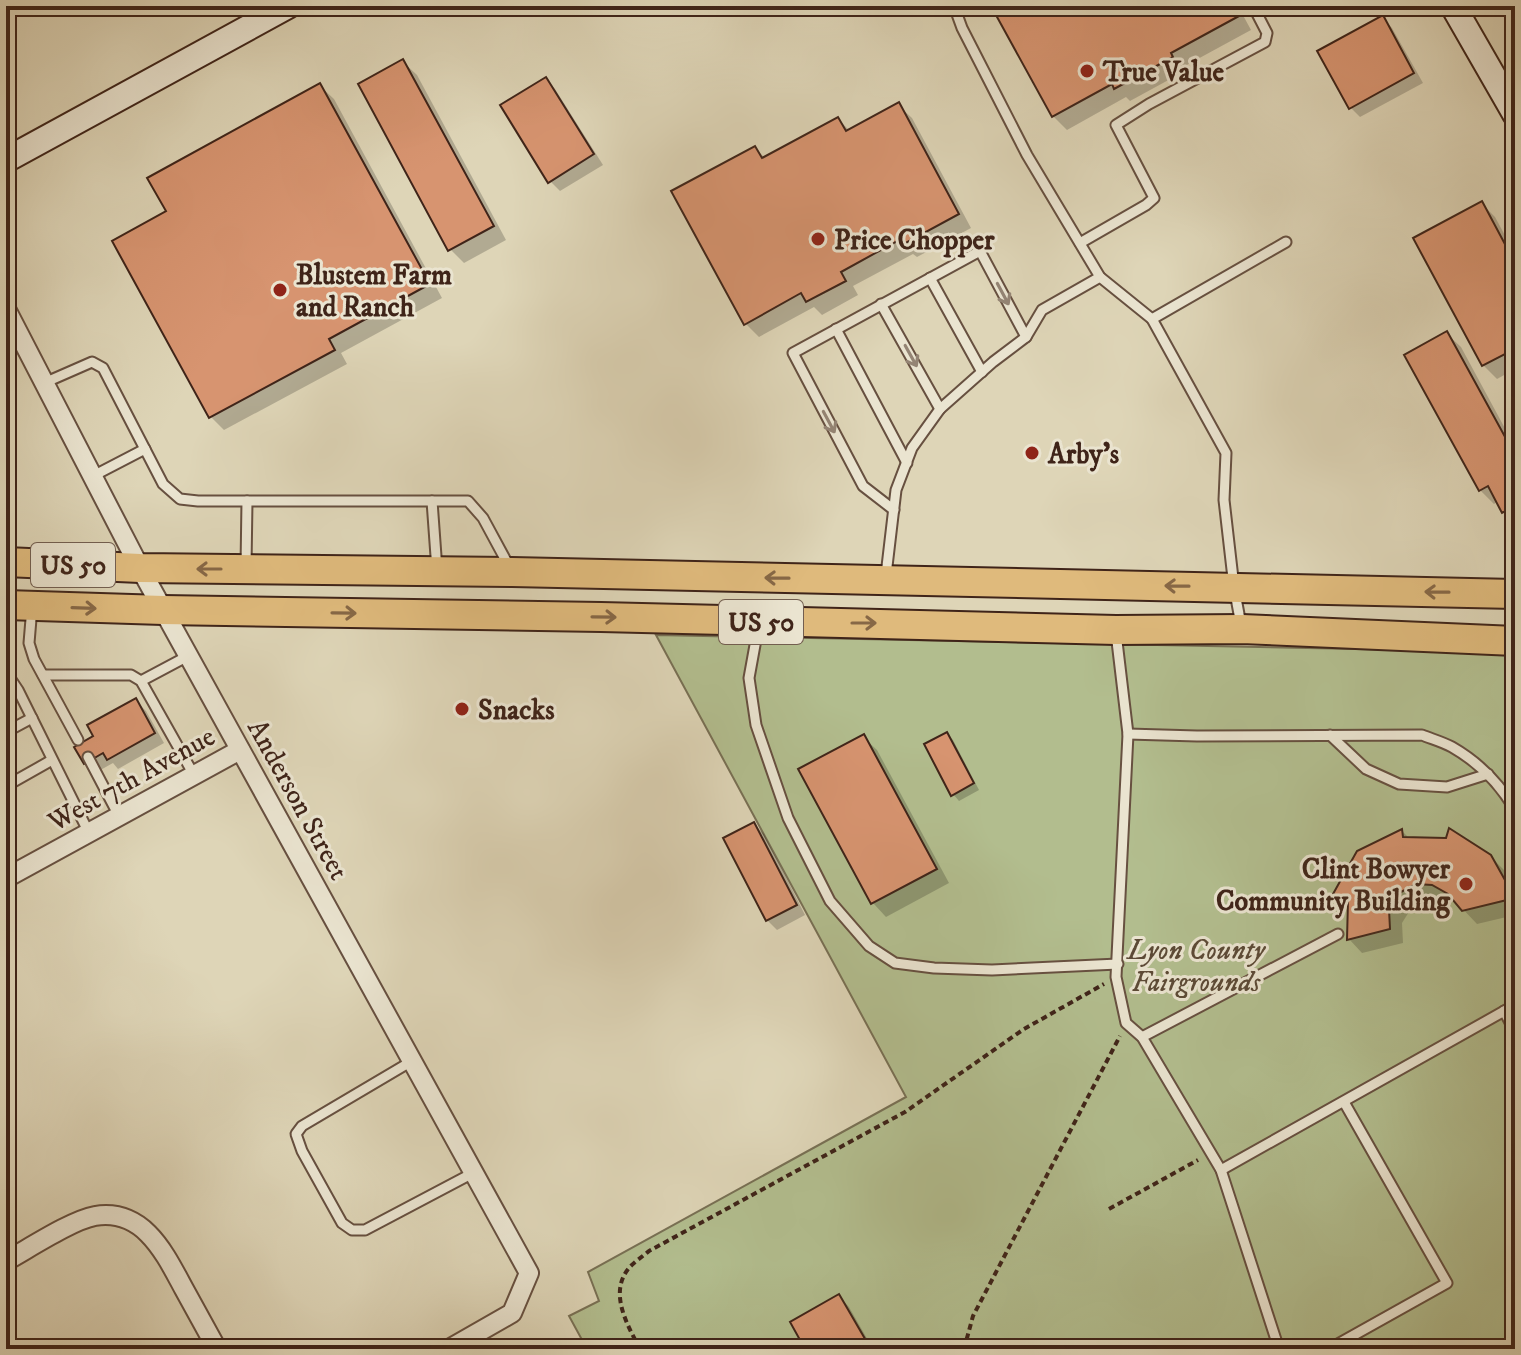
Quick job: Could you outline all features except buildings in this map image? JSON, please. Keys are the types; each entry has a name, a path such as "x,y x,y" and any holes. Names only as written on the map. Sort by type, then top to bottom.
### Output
{"main road":[{"name":"US 50","path":"6,562 140,568 512,572 1515,594"},
{"name":"US 50","path":"19,605 1116,630 1242,629 1515,641"}],"street":[{"path":"6,160 288,6"},
{"path":"1453,6 1515,114"},
{"name":"Anderson Street","path":"6,309 140,568 529,1273 512,1313 449,1349"},
{"name":"West 7th Avenue","path":"11,875 240,750"},
{"path":"6,1261 79,1221 93,1216 119,1216 144,1230 160,1246 217,1349"}],"lane":[{"path":"954,6 962,28 1027,155 1100,277 1152,319 1221,441 1226,453 1224,500 1242,629"},
{"path":"1080,243 1154,198 1116,125 1265,42 1267,33 1253,6"},
{"path":"1152,319 1286,242"},
{"path":"894,510 863,486 793,353 980,251 1026,337"},
{"path":"885,580 896,490 912,448 940,409 1026,337 1042,310 1100,277"},
{"path":"930,278 982,372"},
{"path":"881,304 940,409"},
{"path":"836,329 907,463"},
{"path":"44,383 92,362 103,368 163,484 180,499 468,501 483,518 512,572"},
{"path":"93,476 145,449"},
{"path":"246,569 247,501"},
{"path":"432,501 437,571"},
{"path":"19,605 34,659 78,740"},
{"path":"759,622 749,678 756,725 788,818 830,901 869,946 895,963 934,968 992,970 1118,964"},
{"path":"1116,630 1128,734 1116,977 1126,1023 1142,1037 1221,1170 1279,1349"},
{"path":"141,681 188,656"},
{"path":"6,672 18,690 89,833"},
{"path":"43,675 131,675 141,681 194,775"},
{"path":"6,732 32,718"},
{"path":"1128,734 1422,735 1452,747 1488,774 1506,794 1515,810"},
{"path":"1330,735 1366,769 1399,784 1447,787 1488,774"},
{"path":"88,757 119,816"},
{"path":"6,786 52,760"},
{"path":"11,767 18,779"},
{"path":"6,855 11,875"},
{"path":"1142,1037 1338,934"},
{"path":"1221,1170 1515,1005"},
{"path":"1504,1011 1515,1032"},
{"path":"412,1061 302,1126 296,1134 302,1151 342,1223 352,1230 365,1230 473,1173"},
{"path":"1329,1349 1447,1283 1344,1102"}],"path":[{"path":"640,1349 624,1319 620,1299 627,1270 649,1251 905,1112 1024,1029 1116,977"},
{"path":"964,1349 973,1316 1126,1023"},
{"path":"1109,1209 1210,1154"}],"green space":[{"name":"Lyon County Fairgrounds","path":"656,635 1515,654 1515,1349 587,1349 569,1316 599,1301 588,1272 906,1097"}],"place":[{"name":"True Value","path":"1087,71"},
{"name":"Price Chopper","path":"818,239"},
{"name":"Blustem Farm and Ranch","path":"280,290"},
{"name":"Arby's","path":"1032,453"},
{"name":"Snacks","path":"462,709"},
{"name":"Clint Bowyer Community Building","path":"1466,884"}]}
